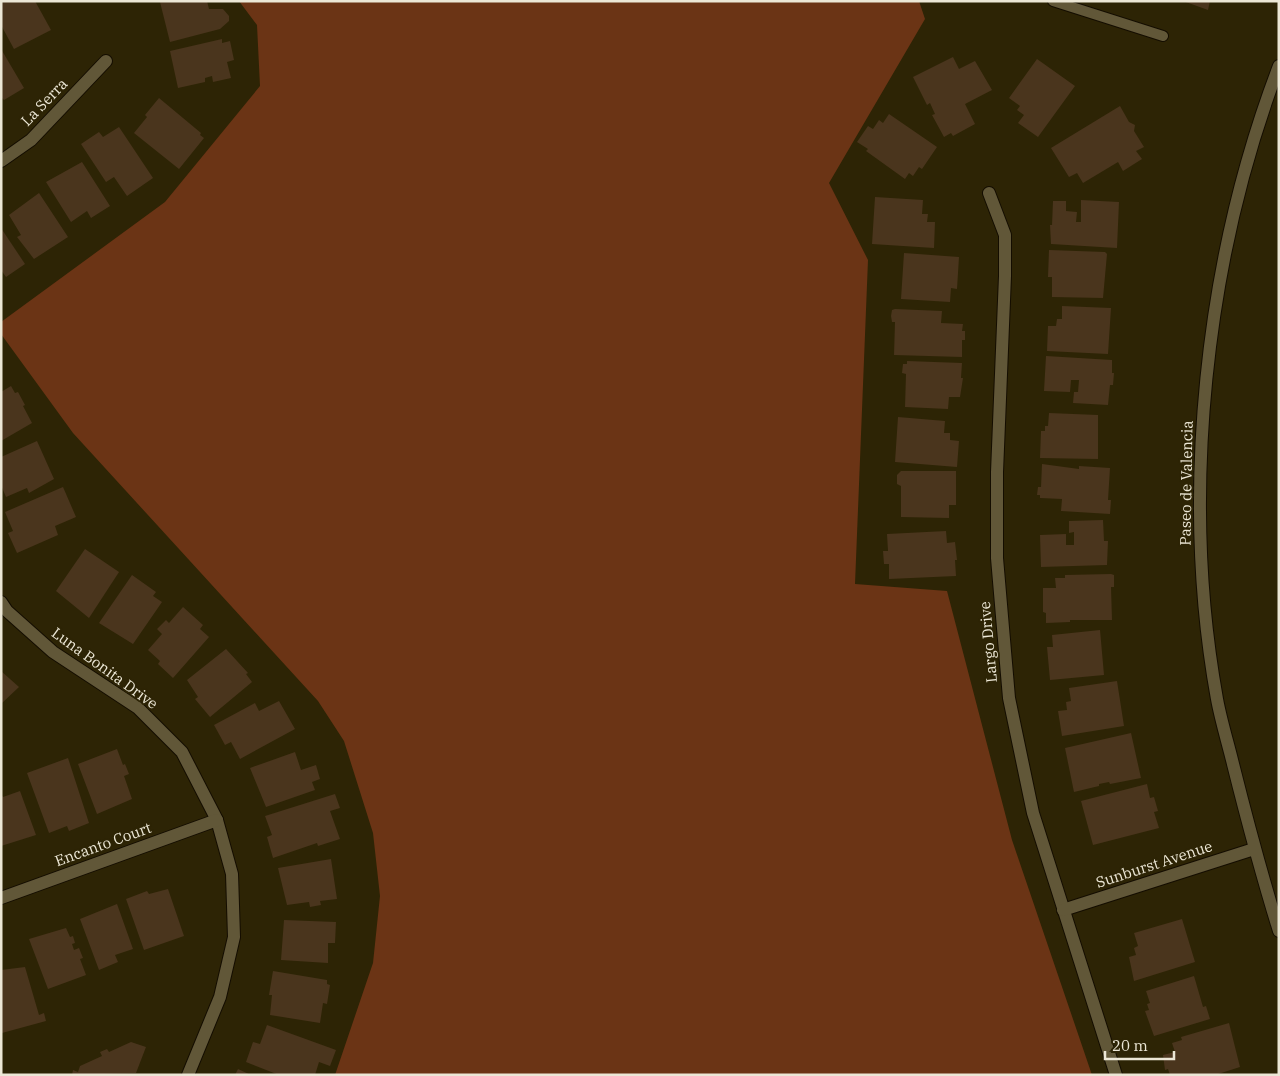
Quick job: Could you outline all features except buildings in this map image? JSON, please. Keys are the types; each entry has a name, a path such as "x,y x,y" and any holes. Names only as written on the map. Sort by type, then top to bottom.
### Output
{"street":[{"name":"La Serra","path":"1,160 31,140 106,61"},
{"name":"Paseo de Valencia","path":"1279,66 1257,124 1228,246 1211,342 1200,474 1199,523 1204,603 1217,700 1254,849 1279,931"},
{"name":"Largo Drive","path":"990,193 1005,235 1006,276 997,472 997,558 1009,698 1033,813 1116,1075"},
{"name":"Luna Bonita Drive","path":"1,602 7,611 53,652 138,708 182,752 216,820 232,874 234,937 220,998 188,1075"},
{"name":"Encanto Court","path":"1,898 216,820"},
{"name":"Sunburst Avenue","path":"1063,910 1254,849"}],"lane":[{"path":"1053,1 1163,36"}],"shaded area":[{"path":"239,1 919,1 925,19 829,183 868,260 855,584 947,591 1012,840 1092,1075 335,1075 373,963 380,896 373,833 344,741 318,701 73,433 1,334 1,322 165,202 260,86 257,25"}]}
